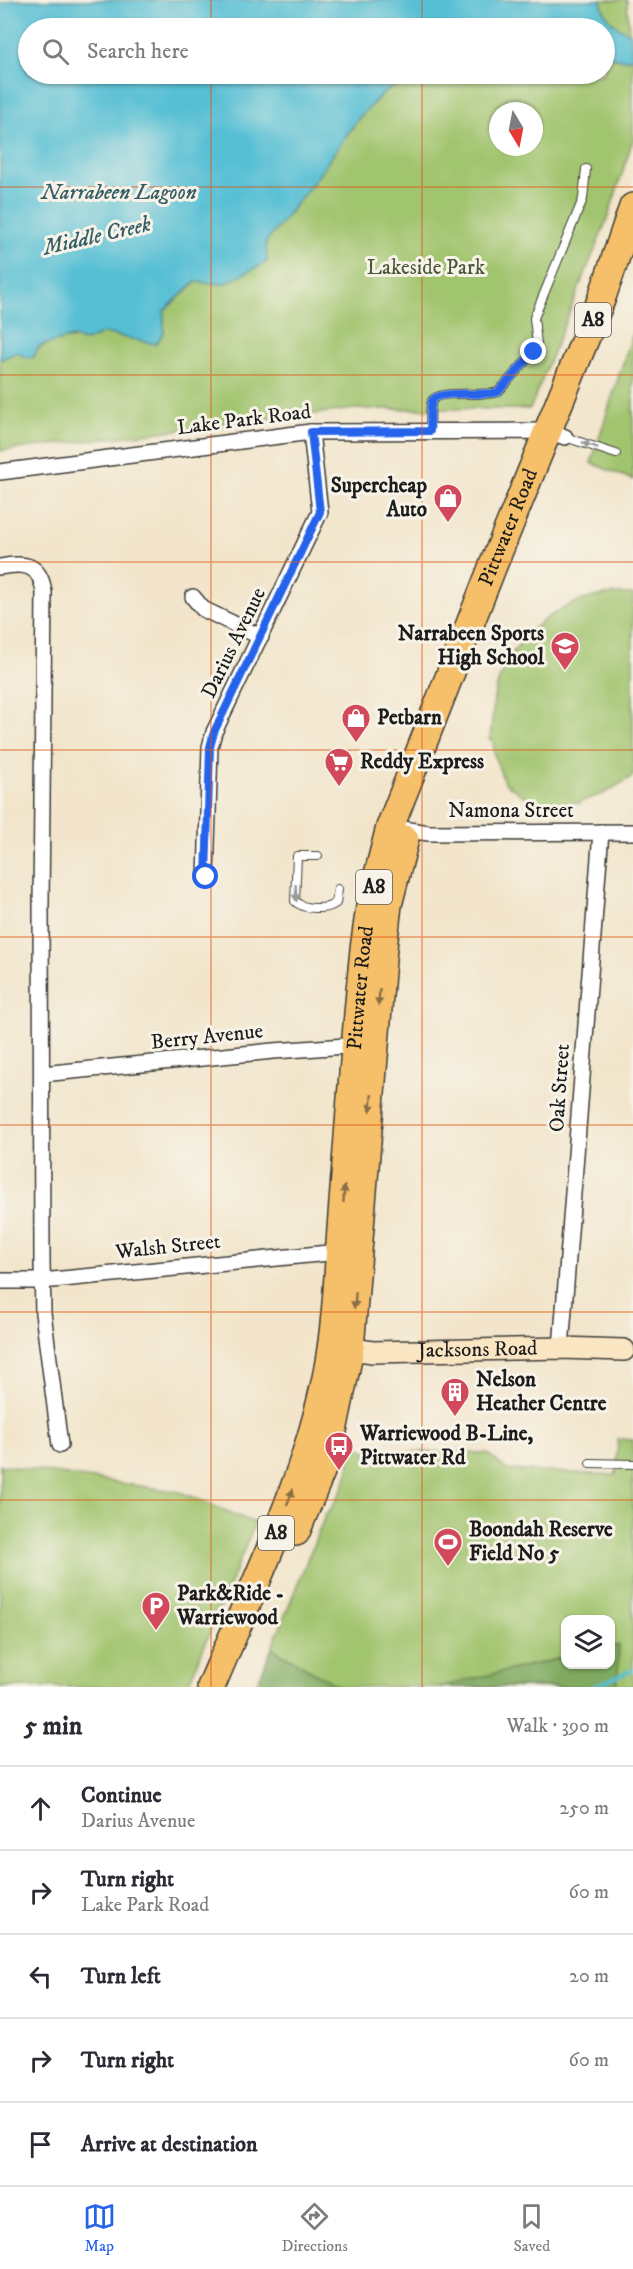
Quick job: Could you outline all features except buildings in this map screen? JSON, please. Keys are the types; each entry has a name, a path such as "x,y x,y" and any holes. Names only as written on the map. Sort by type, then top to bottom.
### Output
{"highway":[{"name":"Pittwater Road","path":"557,434 633,207"},
{"name":"Pittwater Road","path":"211,1687 293,1491 341,1347 365,1045 370,906 557,434 633,263"},
{"name":"Pittwater Road","path":"231,1687 322,1467 341,1402 339,1252 365,1045"}],"street":[{"name":"Lake Park Road","path":"0,472 311,432 430,431 557,434"},
{"name":"Darius Avenue","path":"206,877 210,747 214,732 320,512 311,432"},
{"path":"0,567 13,564 28,566 38,572 44,592 41,905 42,1281 60,1445"},
{"path":"193,597 203,609 261,637"},
{"name":"Namona Street","path":"399,829 633,832"},
{"name":"Oak Street","path":"561,1348 601,832"},
{"name":"Berry Avenue","path":"42,1074 365,1045"},
{"name":"Walsh Street","path":"0,1281 42,1281 339,1252"},
{"name":"Jacksons Road","path":"341,1347 373,1352 561,1348 630,1349"}],"lane":[{"path":"430,431 431,402 434,398 441,394 490,395 498,392 534,352 537,344 534,318 583,199 586,169"},
{"path":"557,434 616,454"},
{"path":"318,856 297,855 295,901 301,906 330,907 336,903 338,889"},
{"path":"590,1463 633,1464"}],"green space":[{"path":"601,0 627,0 629,33 615,24 615,18 609,18"},
{"name":"Lakeside Park","path":"615,58 627,60 631,58 633,61 633,140 608,217 530,409 355,409 0,451 0,360 17,352 27,358 54,341 77,339 85,341 104,333 156,344 164,332 164,311 196,282 224,284 266,242 315,180 358,119 382,94 398,84 615,84"},
{"path":"633,332 633,480 591,463"},
{"path":"633,594 633,776 603,794 579,804 577,802 556,805 535,804 504,782 495,757 493,741 489,739 495,693 503,670 514,650 546,618 587,599"},
{"path":"618,1439 633,1440 633,1687 256,1687 325,1516 344,1484 349,1470 350,1444 367,1451 487,1453 507,1470 616,1475"},
{"path":"0,1465 180,1492 255,1523 187,1687 0,1687"},
{"path":"619,1645 617,1687 439,1687 561,1658 561,1669 615,1669 615,1646"},
{"path":"272,1648 340,1687 256,1687"}],"water":[{"name":"Narrabeen Lagoon","path":"12,0 601,0 609,18 18,18 18,84 398,84 382,94 358,119 315,180 266,242 267,262 224,284 195,282 164,311 164,332 156,344 104,333 85,341 73,337 39,346 34,357 27,358 17,352 0,360 0,4"},
{"name":"Narrabeen Lagoon","path":"615,24 631,33 632,57 627,60 615,58"}],"waterway":[{"path":"592,1687 633,1670"}],"place":[{"name":"Supercheap Auto","path":"448,524"},
{"name":"Narrabeen Sports High School","path":"565,672"},
{"name":"Petbarn","path":"356,744"},
{"name":"Reddy Express","path":"339,788"},
{"name":"Nelson Heather Centre","path":"455,1418"},
{"name":"Warriewood B-Line, Pittwater Rd","path":"339,1472"},
{"name":"Boondah Reserve Field No 5","path":"448,1568"},
{"name":"Park&Ride - Warriewood","path":"156,1632"}],"route":[{"path":"206,877 210,747 214,732 320,512 311,432 430,431 431,402 434,398 441,394 490,395 498,392 534,352"}],"water label":[{"name":"Middle Creek","path":"97,236"}]}
